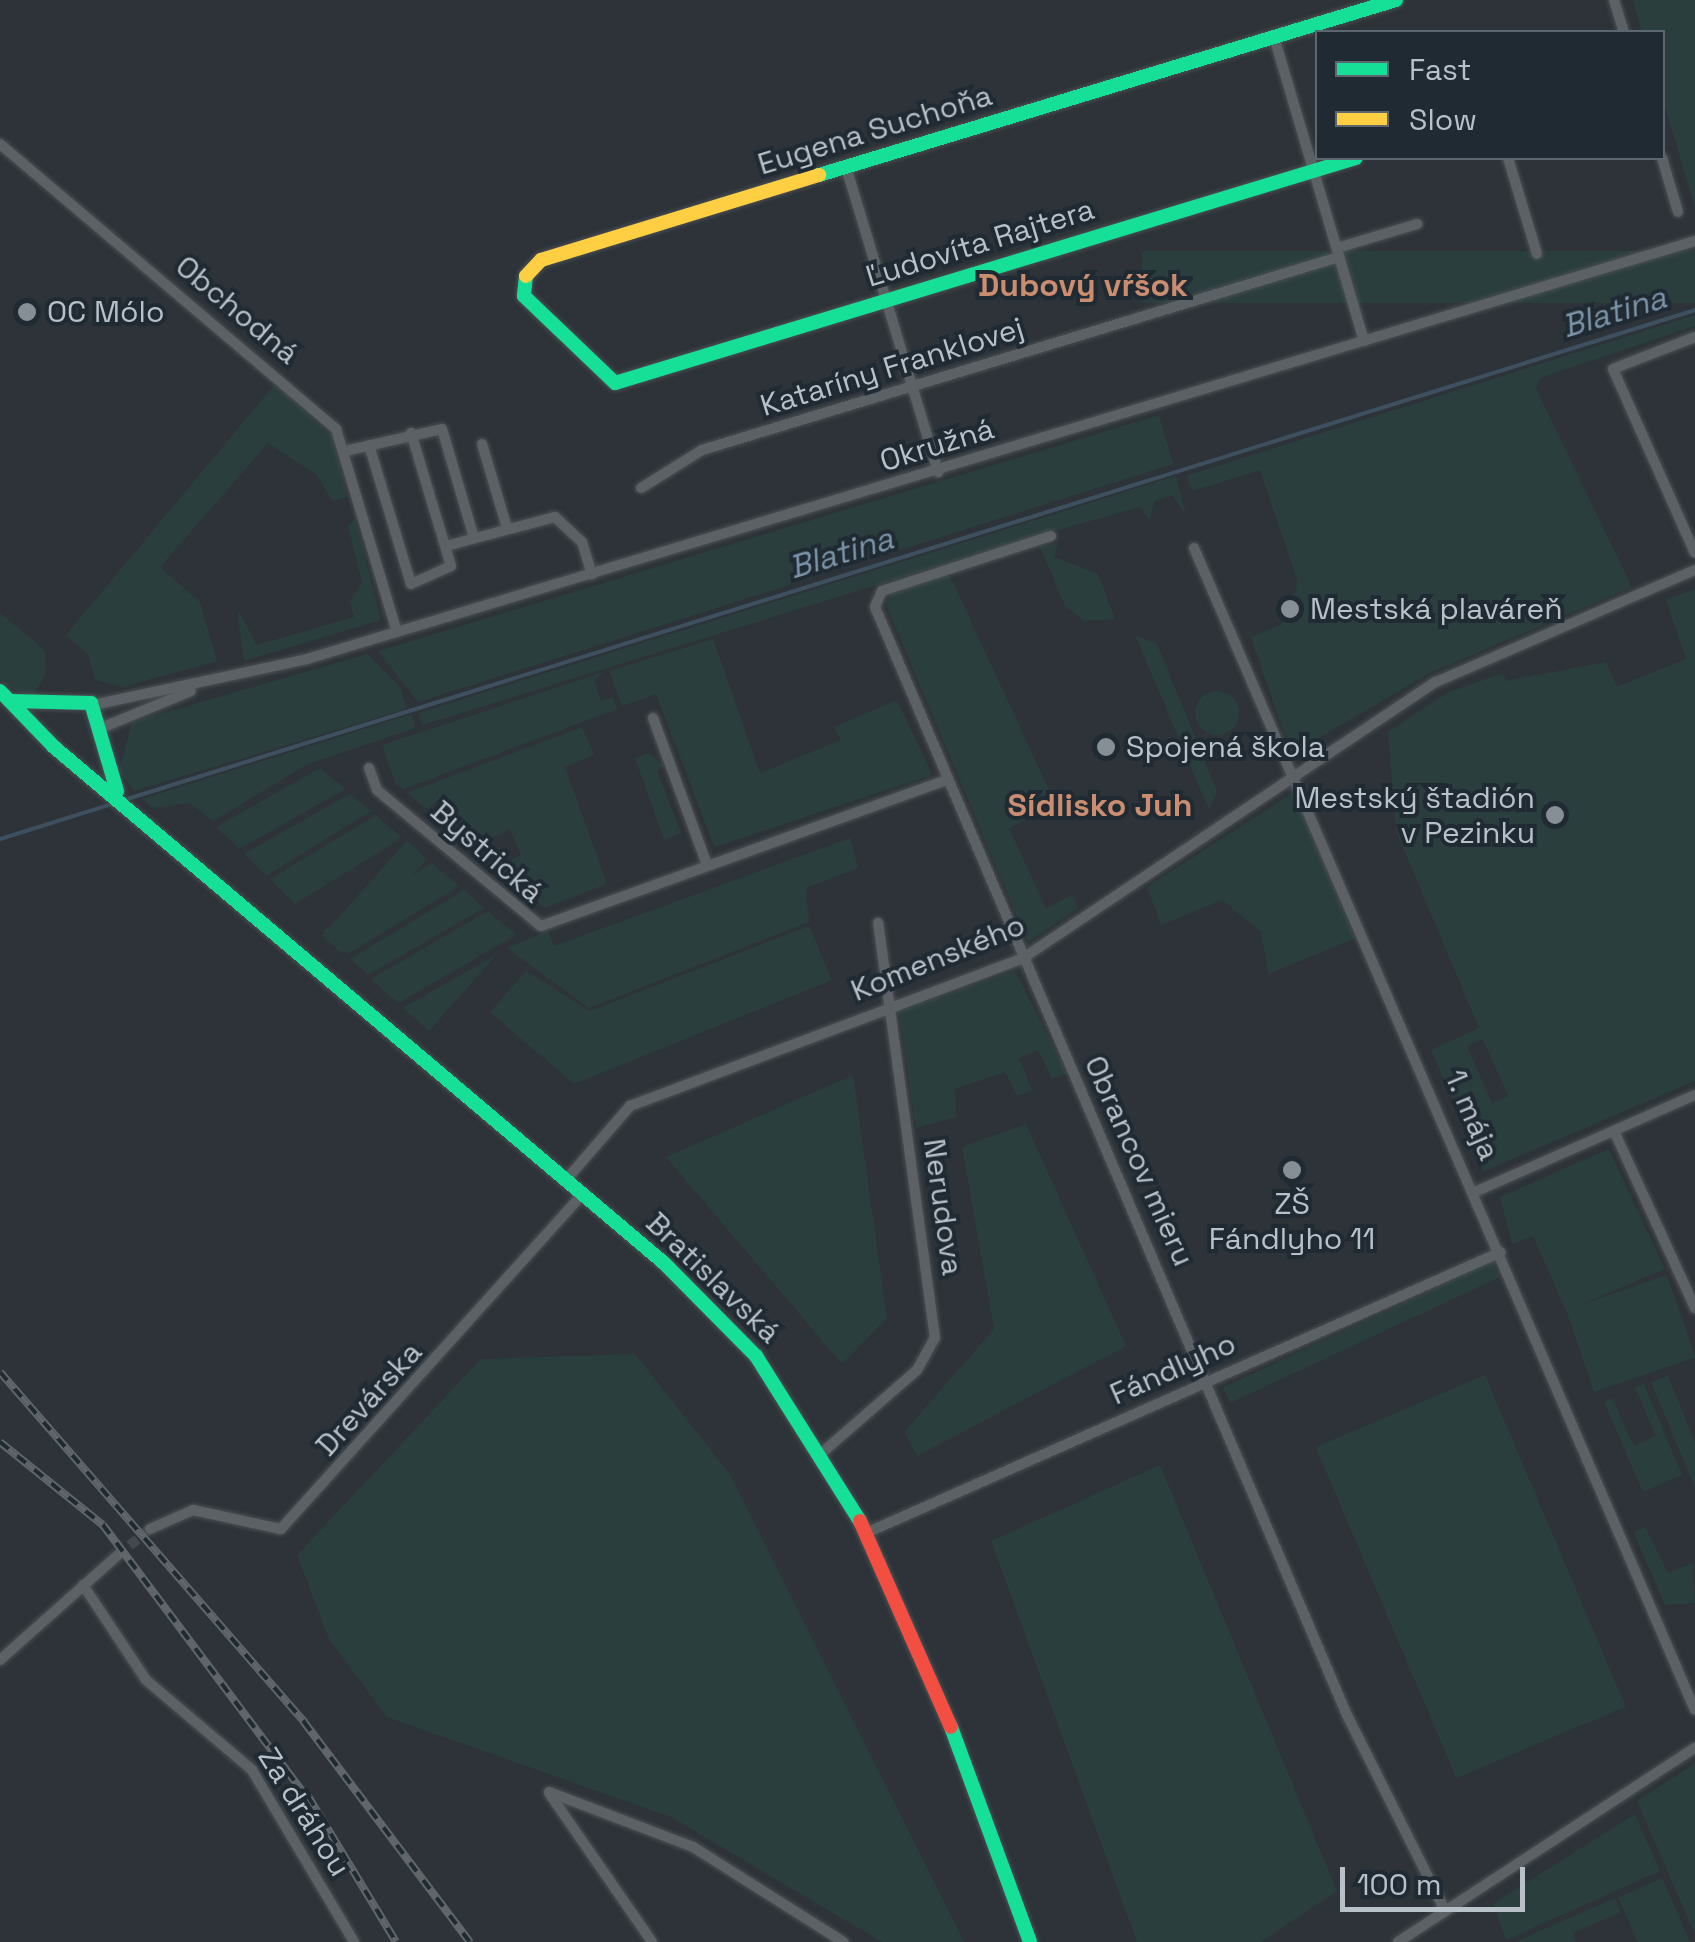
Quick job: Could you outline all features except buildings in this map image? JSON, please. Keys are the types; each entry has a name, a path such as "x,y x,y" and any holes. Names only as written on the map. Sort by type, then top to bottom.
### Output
{"main road":[{"name":"Eugena Suchoňa","path":"620,382 606,380 527,304 532,265 1396,0"},
{"name":"Ľudovíta Rajtera","path":"620,382 1349,160"},
{"path":"6,696 94,706 118,792"},
{"name":"Bratislavská","path":"6,696 62,752 118,792 723,1318 824,1451 866,1532 947,1704 1030,1942"},
{"path":"46,736 56,702"},
{"path":"62,752 99,734"}],"street":[{"path":"1614,0 1623,30"},
{"path":"1274,37 1364,341"},
{"name":"Obchodná","path":"0,144 326,417 345,452 397,632"},
{"path":"1509,160 1537,254"},
{"path":"1663,160 1678,212"},
{"path":"846,167 938,472"},
{"name":"Kataríny Franklovej","path":"641,488 692,454 912,388 1417,224"},
{"name":"Okružná","path":"94,706 192,691 397,632 1695,242"},
{"path":"1695,337 1614,369 1695,553"},
{"path":"345,452 436,426 446,434 474,538"},
{"path":"368,445 412,584 448,572 446,546 412,434"},
{"path":"482,444 507,528"},
{"path":"446,546 548,518 582,542 592,574"},
{"name":"Obrancov mieru","path":"1052,536 874,598 946,780 1207,1380 1347,1715 1445,1910"},
{"name":"1. mája","path":"1194,548 1279,762 1294,776 1476,1191 1695,1710"},
{"path":"376,558 401,550"},
{"name":"Komenského","path":"566,1180 630,1106 890,1004 1023,958 1436,682 1695,570"},
{"name":"Okružná","path":"99,734 192,691"},
{"path":"653,718 707,865"},
{"name":"Bystrická","path":"369,768 378,790 530,925 946,780"},
{"name":"Nerudova","path":"824,1451 916,1370 935,1338 878,923"},
{"path":"1476,1191 1695,1094"},
{"path":"1614,1131 1691,1286 1695,1308"},
{"name":"Drevárska","path":"150,1529 193,1510 281,1529 583,1194"},
{"name":"Fándlyho","path":"866,1532 1502,1252"},
{"path":"0,1660 118,1555"},
{"name":"Za dráhou","path":"83,1585 146,1680 252,1770 354,1942"},
{"path":"1398,1942 1695,1748"},
{"path":"652,1942 549,1792 693,1846 843,1942"},
{"path":"816,1942 828,1934"}],"shaded area":[{"path":"1633,0 1695,0 1695,208 1665,107 1665,30 1641,30"},
{"path":"1142,251 1695,251 1695,303 1142,303"},
{"path":"1695,315 1695,326 1540,378 1536,389 1632,587 1432,672 1291,754 1251,637 1283,624 1275,602 1296,593 1297,580 1260,470 1193,491 1186,476"},
{"path":"275,384 333,437 347,497 332,501 317,475 268,443 160,567 200,602 217,661 123,687 95,680 88,654 66,635"},
{"path":"1159,415 1173,464 418,702 378,651"},
{"path":"1176,476 1186,515 1172,495 1154,502 1150,521 1140,507 422,725 418,713"},
{"path":"355,520 381,620 244,661 237,609 257,645 354,617 350,601 362,583 348,525"},
{"path":"1058,543 1054,557 1098,574 1115,619 1084,621 1065,606 1040,547"},
{"path":"949,574 1056,805 1009,828 1046,909 1072,895 1078,908 1028,942 886,605 891,594"},
{"path":"1695,589 1695,1081 1484,1171 1431,1050 1479,1028 1396,831 1388,732 1447,693 1503,673 1506,681 1606,662 1617,687 1686,659 1666,600","holes":["1483,1039 1508,1096 1492,1104 1467,1046"]},
{"path":"0,613 45,650 46,673 31,699 0,681"},
{"path":"1135,635 1157,644 1217,791 1209,810"},
{"path":"713,639 760,773 841,740 834,727 897,700 932,775 714,847 656,694 622,706 609,671"},
{"path":"367,654 401,688 406,709 134,791 119,771 132,722"},
{"path":"604,672 594,681 601,701 613,697 617,709 403,789 395,783 382,745"},
{"path":"1217,691 1233,697 1239,713 1233,729 1217,735 1201,729 1195,713 1201,697"},
{"path":"412,714 415,728 308,764 213,821 190,803 152,808 142,799"},
{"path":"582,727 594,755 565,767 607,884 544,908 496,868 521,855 510,829 473,848 439,819 451,807 442,797 427,809 407,793"},
{"path":"648,753 665,766 657,770 681,833 664,840 635,758"},
{"path":"320,768 346,789 239,849 216,827"},
{"path":"1294,792 1355,938 1268,974 1261,932 1222,900 1161,925 1147,887"},
{"path":"350,794 371,811 266,876 244,854"},
{"path":"376,815 402,838 295,904 270,879"},
{"path":"850,838 858,868 806,888 809,922 589,1008 507,948 548,931 554,946"},
{"path":"407,841 427,859 342,953 322,935"},
{"path":"432,863 459,886 348,954 323,931"},
{"path":"464,890 484,908 368,975 350,959"},
{"path":"488,911 516,935 398,1003 371,979"},
{"path":"809,926 832,980 574,1084 490,1012 526,971 590,1011"},
{"path":"496,955 429,1031 403,1008"},
{"path":"1015,971 1067,1073 1052,1079 1038,1050 1019,1058 1032,1090 1017,1096 1005,1072 955,1089 956,1117 916,1128 899,1011"},
{"path":"853,1075 887,1318 842,1364 666,1157"},
{"path":"1026,1124 1126,1346 917,1456 904,1432 994,1329 962,1147"},
{"path":"1609,1149 1665,1269 1566,1311 1533,1236 1512,1244 1500,1197"},
{"path":"1492,1262 1499,1277 1230,1403 1223,1388"},
{"path":"1667,1275 1695,1357 1594,1392 1566,1310"},
{"path":"635,1354 729,1473 964,1942 882,1942 671,1817 387,1717 329,1639 297,1555 481,1359"},
{"path":"1485,1375 1626,1706 1456,1778 1316,1447"},
{"path":"1668,1376 1695,1442 1695,1488 1651,1382"},
{"path":"1644,1384 1682,1475 1643,1492 1604,1402 1612,1398 1634,1446 1656,1436 1635,1388"},
{"path":"1160,1465 1337,1891 1261,1942 1137,1942 991,1541"},
{"path":"1645,1527 1668,1573 1693,1563 1695,1603 1665,1605 1634,1533"},
{"path":"1695,1763 1695,1935 1637,1801"},
{"path":"1635,1814 1660,1871 1506,1940 1493,1904"},
{"path":"1662,1878 1690,1942 1638,1942 1618,1898"},
{"path":"1615,1898 1621,1912 1573,1933 1576,1942 1515,1942"}],"waterway":[{"name":"Blatina","path":"124,800 1695,310"},
{"name":"Blatina","path":"0,839 115,803"}],"tunnel":[{"path":"118,1555 150,1529"}],"railway":[{"path":"0,1372 304,1722 470,1942"},
{"path":"0,1442 103,1525 315,1808"},
{"path":"308,1796 396,1942"}],"traffic: fast":[{"path":"819,175 1396,0"},
{"path":"526,276 524,296 615,383 1349,160"},
{"path":"0,691 54,747 664,1263 756,1356 860,1521"},
{"path":"12,701 91,703 117,791"},
{"path":"951,1727 1030,1942"}],"traffic: slow":[{"path":"526,276 541,260 819,175"}],"traffic: jam":[{"path":"860,1521 951,1727"}],"place":[{"name":"OC Mólo","path":"27,312"},
{"name":"Mestská plaváreň","path":"1290,609"},
{"name":"Spojená škola","path":"1106,747"},
{"name":"Mestský štadión v Pezinku","path":"1555,815"},
{"name":"ZŠ Fándlyho 11","path":"1292,1170"}],"district":[{"name":"Dubový vŕšok","path":"1083,285"},
{"name":"Sídlisko Juh","path":"1100,805"}]}
